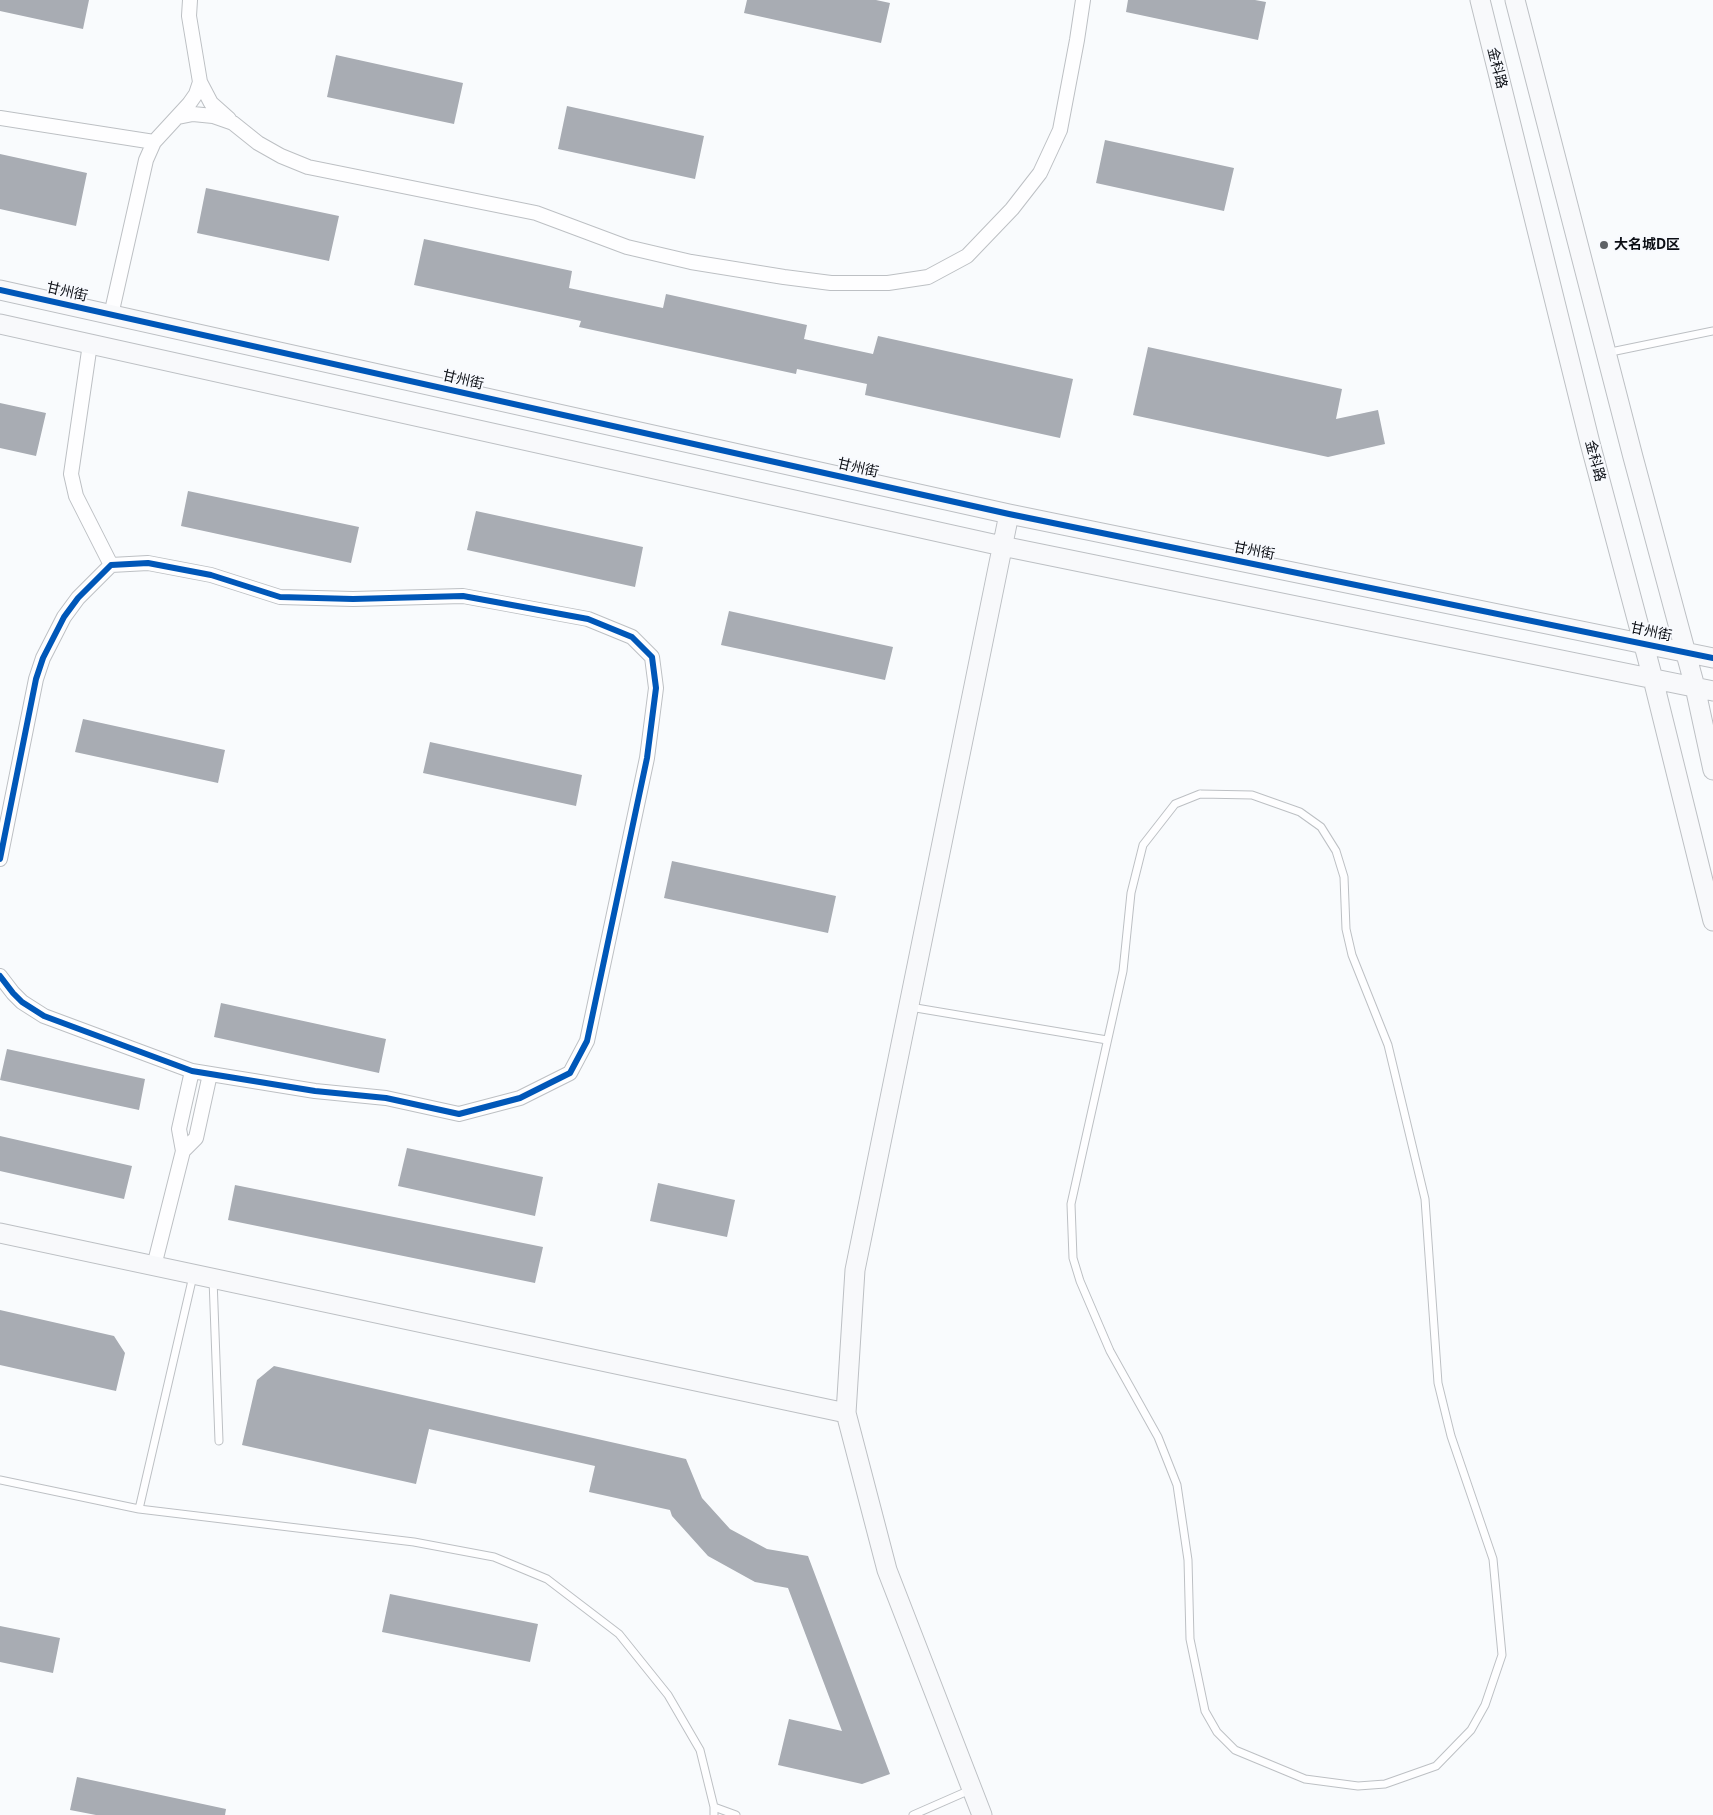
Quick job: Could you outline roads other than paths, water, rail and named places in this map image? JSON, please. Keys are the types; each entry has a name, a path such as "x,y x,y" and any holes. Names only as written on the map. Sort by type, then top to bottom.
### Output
{"street":[{"path":"190,0 189,16 200,82 211,103 258,143 281,156 308,166 536,213 627,247 691,262 831,283 896,282 928,277 967,256 1012,210 1040,174 1060,130 1083,0"},
{"name":"金科路","path":"1480,0 1587,434 1653,678 1713,921"},
{"path":"1514,0 1685,652 1704,689 1713,770"},
{"path":"111,315 146,160 154,142 178,117 196,94 200,82"},
{"path":"178,117 193,114 203,115 233,123"},
{"path":"0,118 154,142"},
{"name":"甘州街","path":"0,290 1009,514 1713,658"},
{"path":"0,324 1002,546 1704,689"},
{"path":"90,344 71,474 76,496 111,564"},
{"path":"982,1815 887,1570 846,1413 856,1270 1009,514"},
{"path":"0,859 36,679 43,658 52,637 78,598 111,564 148,563 211,574 280,597 352,599 464,596 588,620 632,637 652,657 656,688 647,758 587,1041 570,1073 520,1098 459,1114 386,1098 315,1091 192,1071 44,1016 12,993 0,976"},
{"path":"154,1266 183,1151 179,1129 192,1071"},
{"path":"183,1151 196,1138 210,1074"},
{"path":"0,1233 846,1413"}],"lane":[{"path":"1606,353 1713,331"},
{"path":"1200,794 1252,795 1300,812 1321,827 1336,851 1344,877 1346,929 1352,955 1388,1045 1425,1199 1438,1383 1451,1436 1493,1559 1502,1655 1485,1705 1471,1730 1436,1766 1385,1784 1358,1786 1305,1779 1235,1750 1217,1732 1205,1711 1190,1639 1188,1560 1177,1485 1158,1438 1110,1351 1080,1281 1073,1258 1071,1204 1107,1040 1123,971 1130,893 1143,845 1175,804 1200,794"},
{"path":"909,1007 1107,1040"},
{"path":"139,1509 194,1275"},
{"path":"213,1279 219,1441"},
{"path":"0,1480 139,1509 414,1542 494,1557 548,1579 619,1634 668,1694 700,1750 714,1811 736,1815"},
{"path":"913,1815 972,1790"}],"place":[{"name":"大名城D区","path":"1604,245"}]}
